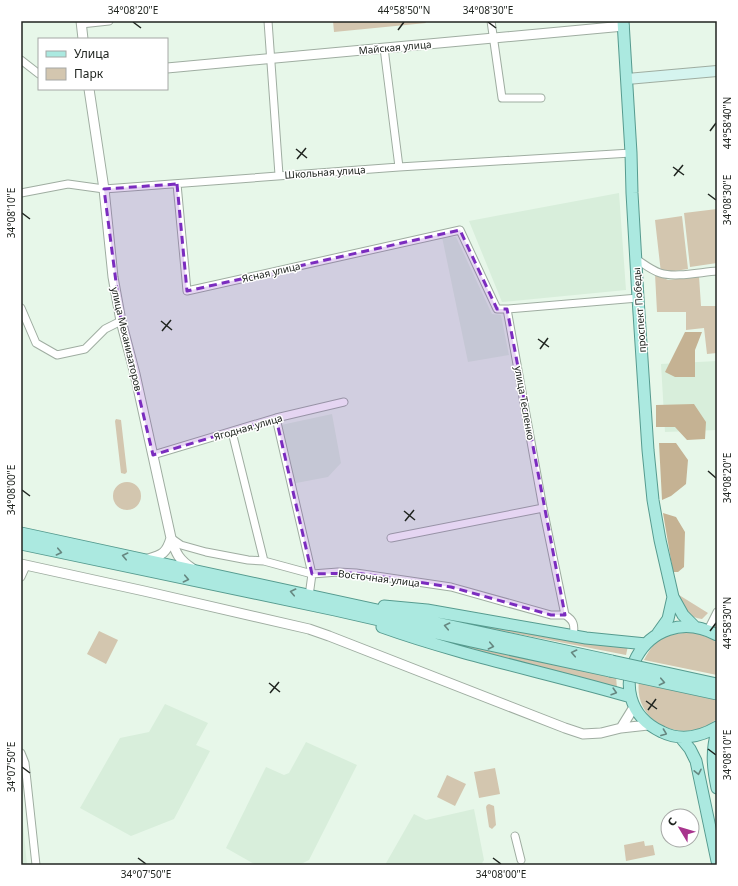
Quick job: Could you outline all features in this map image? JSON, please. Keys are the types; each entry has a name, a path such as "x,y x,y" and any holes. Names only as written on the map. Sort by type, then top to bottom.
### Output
{"main road":[{"name":"проспект Победы","path":"624,24 638,298 648,450 653,500 660,540 675,604 682,615 694,626"},
{"path":"627,79 717,71"},
{"path":"21,533 196,572 350,604 611,666 717,694"},
{"path":"21,544 335,610 471,642 717,684"},
{"name":"проспект Победы","path":"658,634 668,619 673,597"},
{"path":"350,604 427,610 573,636 646,644"},
{"path":"335,610 418,640 596,687 633,702"},
{"path":"712,632 694,626 673,628 658,634 646,644 638,654 631,670 630,686 633,702 648,725 666,734 682,738 695,737 708,733 717,727"},
{"path":"717,732 713,752 713,768 717,788"},
{"path":"682,738 696,761 717,861"}],"street":[{"path":"83,38 81,22 109,21"},
{"path":"268,21 280,175"},
{"path":"491,21 502,98 541,98"},
{"name":"Майская улица","path":"168,68 493,38 624,24"},
{"path":"384,48 399,167"},
{"path":"21,60 38,73"},
{"name":"улица Механизаторов","path":"89,90 104,189 113,277 121,321 135,374 171,538 176,553 180,559 196,572"},
{"name":"Школьная улица","path":"21,193 68,184 104,189 280,175 631,153"},
{"name":"Ясная улица","path":"177,184 187,291 460,230 496,309 508,309"},
{"path":"636,259 650,269 662,274 676,275 717,271"},
{"path":"508,309 638,298"},
{"path":"21,308 36,343 57,355 85,349 105,329 121,321"},
{"name":"улица Тесленко","path":"508,309 543,508 565,615 574,623 575,629 573,636"},
{"name":"Ягодная улица","path":"153,455 276,418 344,402"},
{"path":"276,418 312,574 309,596"},
{"path":"232,432 264,561"},
{"path":"391,538 543,508"},
{"path":"145,560 161,555 165,552 171,538"},
{"name":"Восточная улица","path":"171,538 181,545 206,552 248,560 264,561 312,574 338,572 356,573 451,587 551,615 565,615"},
{"path":"21,577 24,565 309,629 584,734 601,733 621,728 648,725"},
{"path":"712,632 717,612"},
{"path":"621,728 633,702"},
{"path":"21,753 25,763 36,865"},
{"path":"515,836 521,860"}],"highlighted area":[{"path":"177,184 187,291 460,230 497,309 507,309 565,615 551,615 451,587 356,573 312,574 276,418 153,455 121,321 104,189"}],"shaded area":[{"path":"619,193 626,290 502,302 469,221"},
{"path":"442,237 456,237 492,314 501,315 509,355 468,362"},
{"path":"685,332 702,332 695,350 695,377 675,377 665,372"},
{"path":"717,361 717,430 665,432 661,364"},
{"path":"694,404 706,422 705,439 687,440 675,427 656,427 656,405"},
{"path":"332,414 341,463 328,477 291,484 281,425"},
{"path":"659,443 676,443 688,460 686,484 671,496 662,500"},
{"path":"663,513 676,517 685,532 684,567 678,572 673,572"},
{"path":"165,704 208,723 196,745 210,751 174,819 131,836 80,808 120,738 149,732"},
{"path":"306,742 357,765 309,860 299,865 256,865 226,848 266,767 284,775 289,773"},
{"path":"21,804 27,865 21,865"},
{"path":"474,809 484,860 481,865 385,865 414,814 426,820"}],"green space":[{"path":"333,21 425,21 426,23 334,32"},
{"path":"717,209 717,263 690,267 684,213"},
{"path":"682,216 688,269 661,273 655,220"},
{"path":"655,274 668,280 699,276 701,306 717,306 717,353 707,354 704,328 686,330 686,312 657,312"},
{"path":"116,419 121,420 127,472 125,474 121,473"},
{"path":"127,482 137,486 141,496 137,506 127,510 117,506 113,496 117,486"},
{"path":"679,595 708,613 702,619 694,617 677,601"},
{"path":"437,616 628,646 626,655 436,618"},
{"path":"99,631 118,640 106,664 87,654"},
{"path":"693,632 712,639 717,643 717,675 644,660 654,645 664,637"},
{"path":"420,634 616,676 617,689"},
{"path":"639,681 717,698 717,719 704,727 690,730 677,730 664,726 653,719 644,709 639,696"},
{"path":"495,768 500,794 479,798 474,772"},
{"path":"447,775 466,784 455,806 437,797"},
{"path":"489,804 494,806 496,825 492,829 489,827 486,807"},
{"path":"644,841 645,846 653,845 655,855 626,861 624,845"}]}
